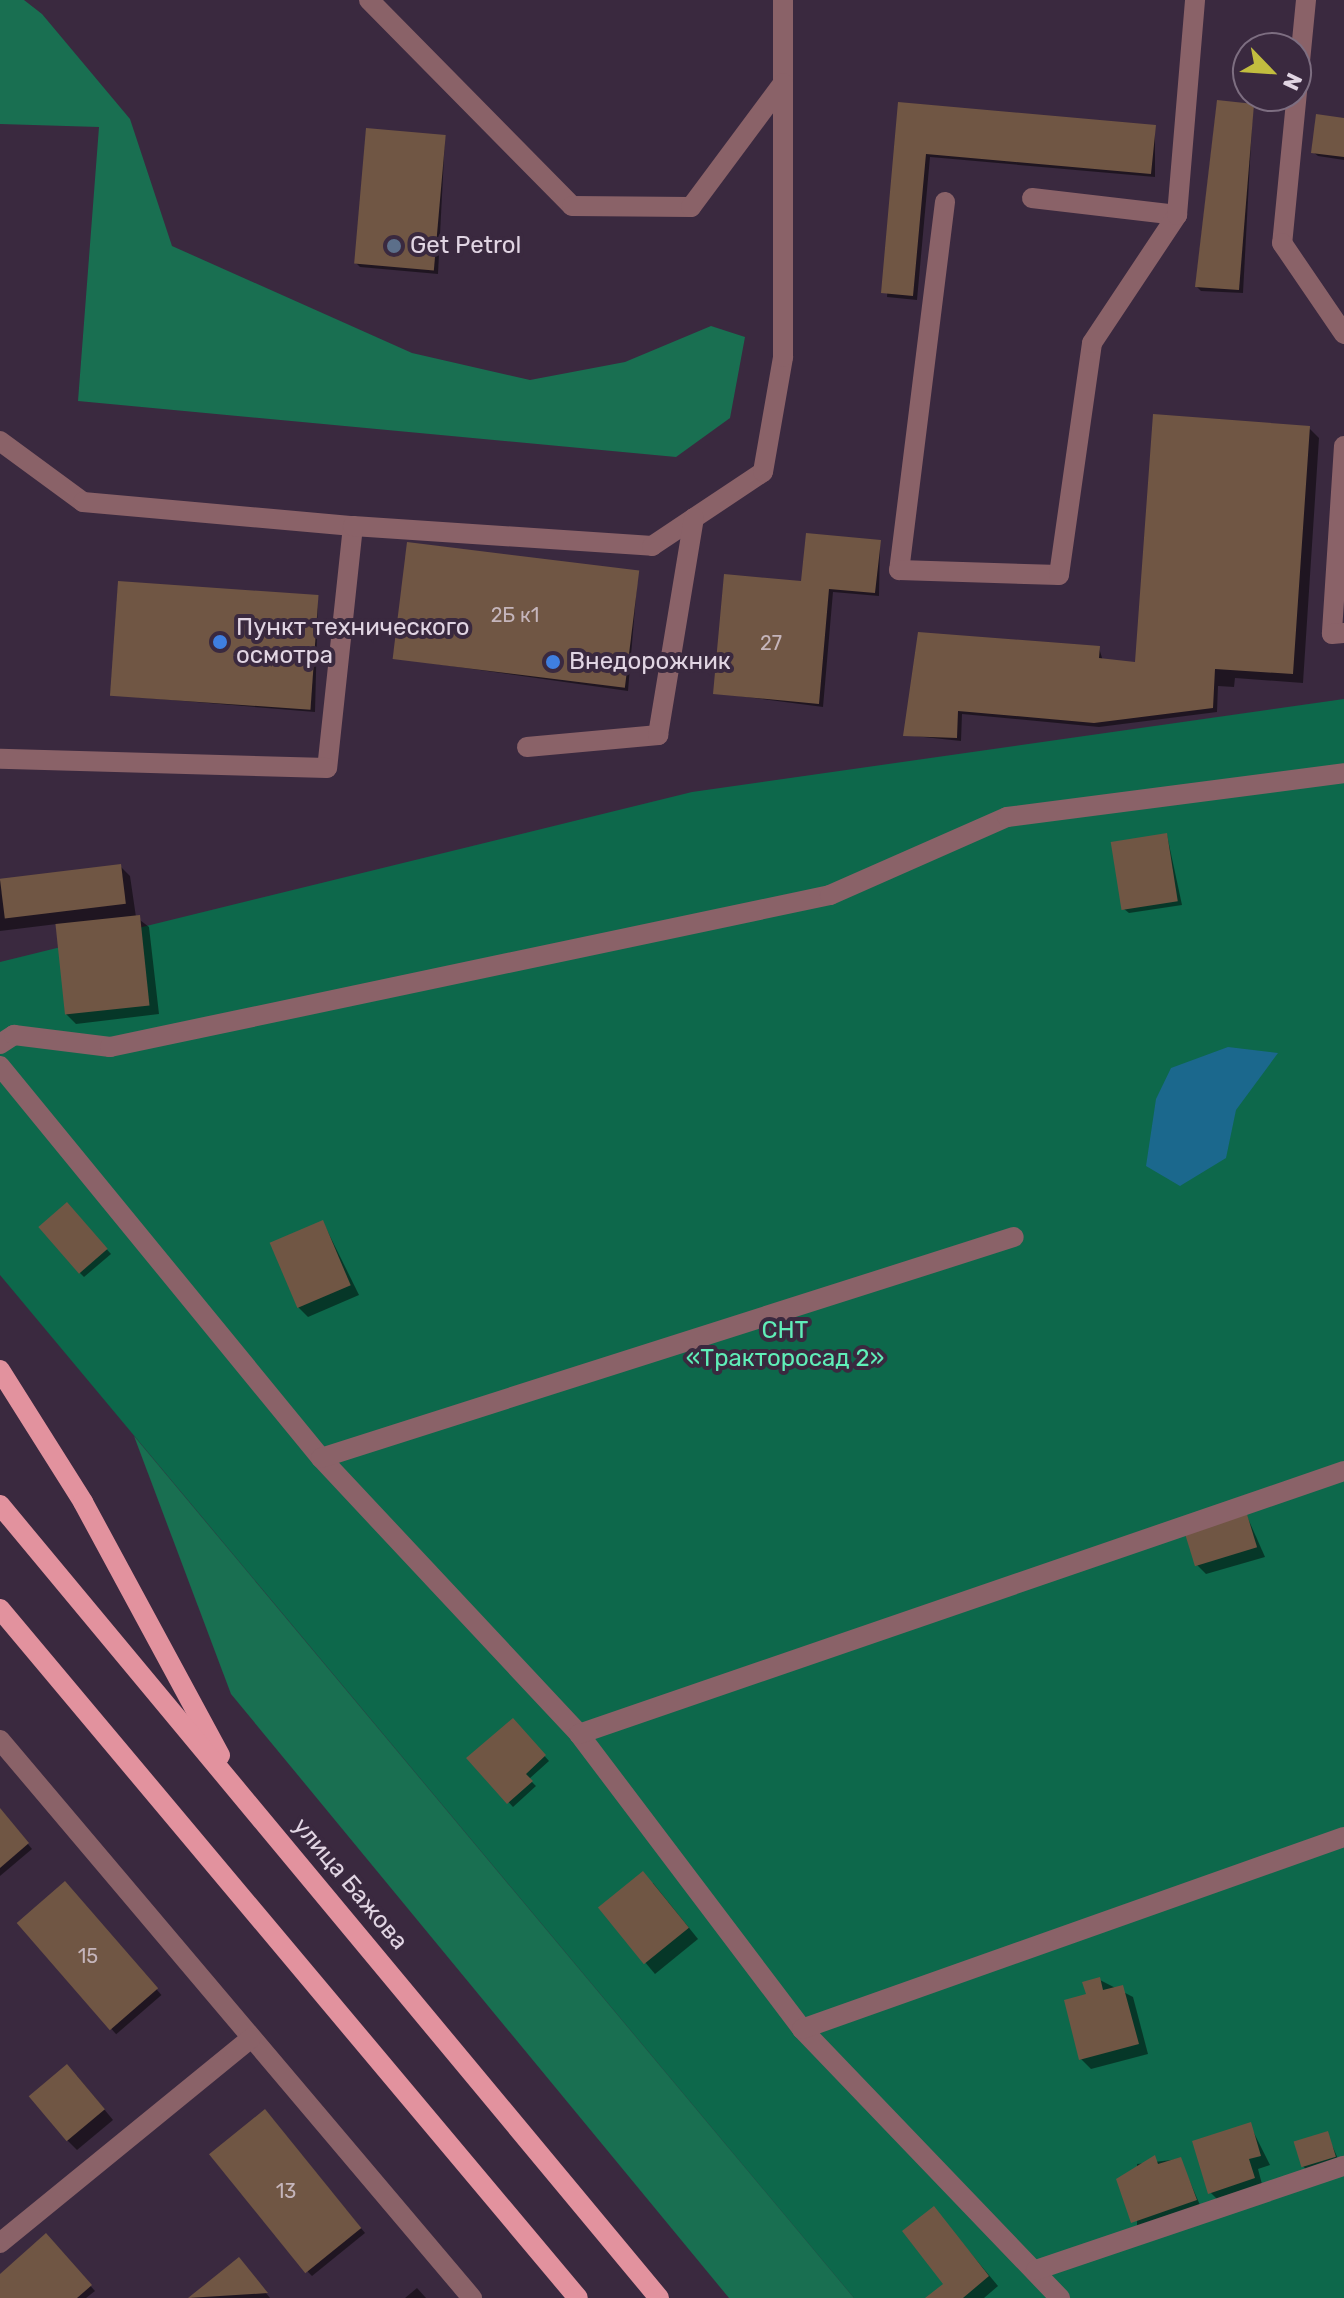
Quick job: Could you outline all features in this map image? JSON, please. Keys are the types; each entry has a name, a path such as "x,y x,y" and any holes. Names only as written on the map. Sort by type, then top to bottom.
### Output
{"main road":[{"path":"0,1370 83,1502 248,1804"},
{"name":"улица Бажова","path":"0,1505 659,2298"},
{"path":"0,1609 578,2298"}],"street":[{"path":"369,0 572,206 691,207 783,83"},
{"path":"0,441 83,502 353,526 652,546 763,472 783,357 783,0"},
{"path":"945,202 899,570 1059,575 1092,343 1177,215 1195,0"},
{"path":"1306,0 1282,243 1344,334"},
{"path":"1032,198 1177,215"},
{"path":"1344,446 1332,634 1344,633"},
{"path":"527,747 658,735 694,518"},
{"path":"0,759 327,768 353,526"},
{"path":"0,1044 14,1035 110,1047 830,895 1007,817 1344,773"},
{"path":"0,1066 321,1458 579,1734 802,2029 1060,2298"},
{"path":"321,1458 1014,1237"},
{"path":"579,1734 1344,1471"},
{"path":"0,1740 472,2298"},
{"path":"802,2029 1344,1837"},
{"path":"0,2243 251,2038"},
{"path":"1036,2270 1344,2166"}],"green space":[{"path":"0,0 24,0 42,14 130,119 172,246 412,353 530,380 625,362 711,326 745,337 730,418 676,457 78,401 99,127 0,124"},
{"name":"СНТ «Тракторосад 2»","path":"1344,699 1344,2298 854,2298 0,1275 0,962 692,792"},
{"path":"134,1436 854,2298 729,2298 231,1694"}],"water":[{"path":"1228,1047 1278,1053 1236,1110 1226,1158 1180,1186 1146,1166 1156,1099 1171,1068"}],"building":[{"path":"1217,100 1232,102 1232,112 1253,112 1239,290 1195,287"},
{"path":"898,102 1156,125 1151,174 926,154 913,296 881,293"},
{"path":"1316,114 1344,118 1344,157 1311,153"},
{"path":"366,128 446,135 434,270 354,263"},
{"path":"1153,414 1310,426 1293,674 1215,669 1213,708 1094,723 958,711 957,738 903,736 918,632 1100,646 1099,658 1135,662"},
{"path":"806,533 881,540 875,593 829,589 819,704 713,694 724,574 801,581"},
{"path":"407,542 639,571 625,688 393,659"},
{"path":"118,581 319,595 310,710 110,696"},
{"path":"1167,833 1178,901 1121,910 1111,842"},
{"path":"121,864 126,904 5,919 0,879"},
{"path":"140,915 150,1006 65,1014 55,924"},
{"path":"67,1202 108,1249 79,1274 38,1227"},
{"path":"323,1220 351,1285 297,1308 270,1243"},
{"path":"1246,1511 1257,1547 1195,1566 1184,1530"},
{"path":"513,1718 546,1755 526,1774 533,1781 507,1804 466,1758"},
{"path":"0,1808 29,1843 0,1868"},
{"path":"643,1871 689,1928 644,1964 598,1908"},
{"path":"65,1881 158,1988 110,2030 17,1923"},
{"path":"1100,1977 1103,1990 1123,1985 1139,2044 1079,2060 1064,2000 1086,1994 1082,1982"},
{"path":"67,2064 105,2109 67,2141 29,2096"},
{"path":"265,2109 361,2228 305,2273 209,2154"},
{"path":"1251,2122 1261,2156 1249,2159 1255,2178 1208,2194 1192,2141"},
{"path":"1328,2131 1336,2157 1301,2167 1294,2142"},
{"path":"1155,2155 1158,2164 1181,2157 1197,2200 1131,2223 1116,2179"},
{"path":"934,2206 989,2276 963,2298 925,2298 943,2284 902,2231"},
{"path":"46,2233 92,2285 77,2298 0,2298 0,2274"},
{"path":"239,2257 268,2293 188,2298"}],"place":[{"name":"Get Petrol","path":"394,246"},
{"name":"Пункт технического осмотра","path":"220,642"},
{"name":"Внедорожник","path":"553,662"}]}
